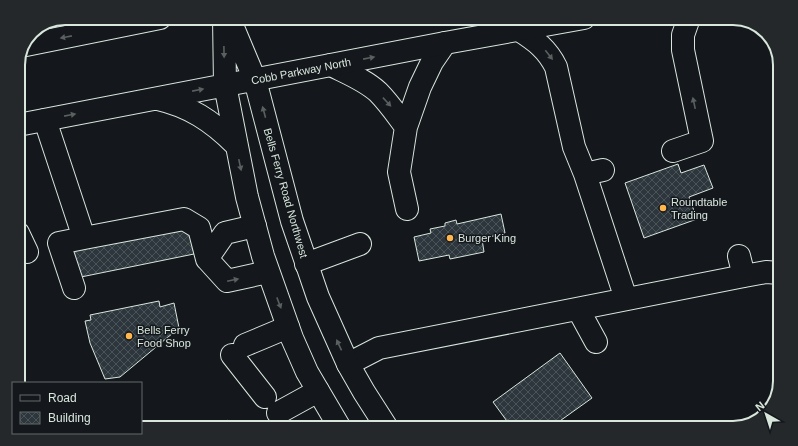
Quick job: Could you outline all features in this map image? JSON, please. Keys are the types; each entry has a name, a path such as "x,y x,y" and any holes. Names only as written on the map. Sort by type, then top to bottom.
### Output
{"main road":[{"path":"31,44 125,25"},
{"path":"224,25 225,85 235,144 255,226 268,272 288,327 307,372 336,421"},
{"name":"Bells Ferry Road Northwest","path":"232,25 255,80 292,221 306,264 330,325 348,364 383,421"},
{"name":"Cobb Parkway North","path":"25,124 546,25"},
{"path":"673,151 702,141 683,50 683,35 687,25"},
{"path":"519,30 541,46 550,55 556,67 574,147 594,172 626,299"},
{"path":"407,209 399,172 406,127 420,87 432,62 445,43"},
{"path":"331,66 359,79 377,92 391,107 406,127"},
{"path":"156,98 180,106 209,120 235,144"},
{"path":"45,120 84,238"},
{"path":"74,288 59,243 184,219 199,228 207,259 227,281 268,272"},
{"path":"207,259 225,233 255,226"},
{"path":"306,264 360,244"},
{"path":"25,248 27,252"},
{"path":"348,364 379,348 626,299 741,266 773,272"},
{"path":"578,309 596,342"},
{"path":"265,397 238,350 288,327"},
{"path":"278,414 318,390"}],"building":[{"name":"Roundtable Trading","path":"678,164 681,173 704,165 713,188 689,197 697,219 644,238 625,183"},
{"name":"Burger King","path":"501,214 505,233 482,239 484,252 450,259 449,255 419,261 414,237 431,233 430,229 445,226 445,223 456,220 457,224"},
{"path":"188,226 194,254 76,278 71,249"},
{"name":"Bells Ferry Food Shop","path":"159,301 160,307 174,303 179,328 120,377 105,379 90,343 85,321 91,320 90,315"},
{"path":"560,353 592,398 560,421 507,421 493,402"}],"place":[{"name":"Roundtable Trading","path":"663,208"},
{"name":"Burger King","path":"450,238"},
{"name":"Bells Ferry Food Shop","path":"129,336"}]}
